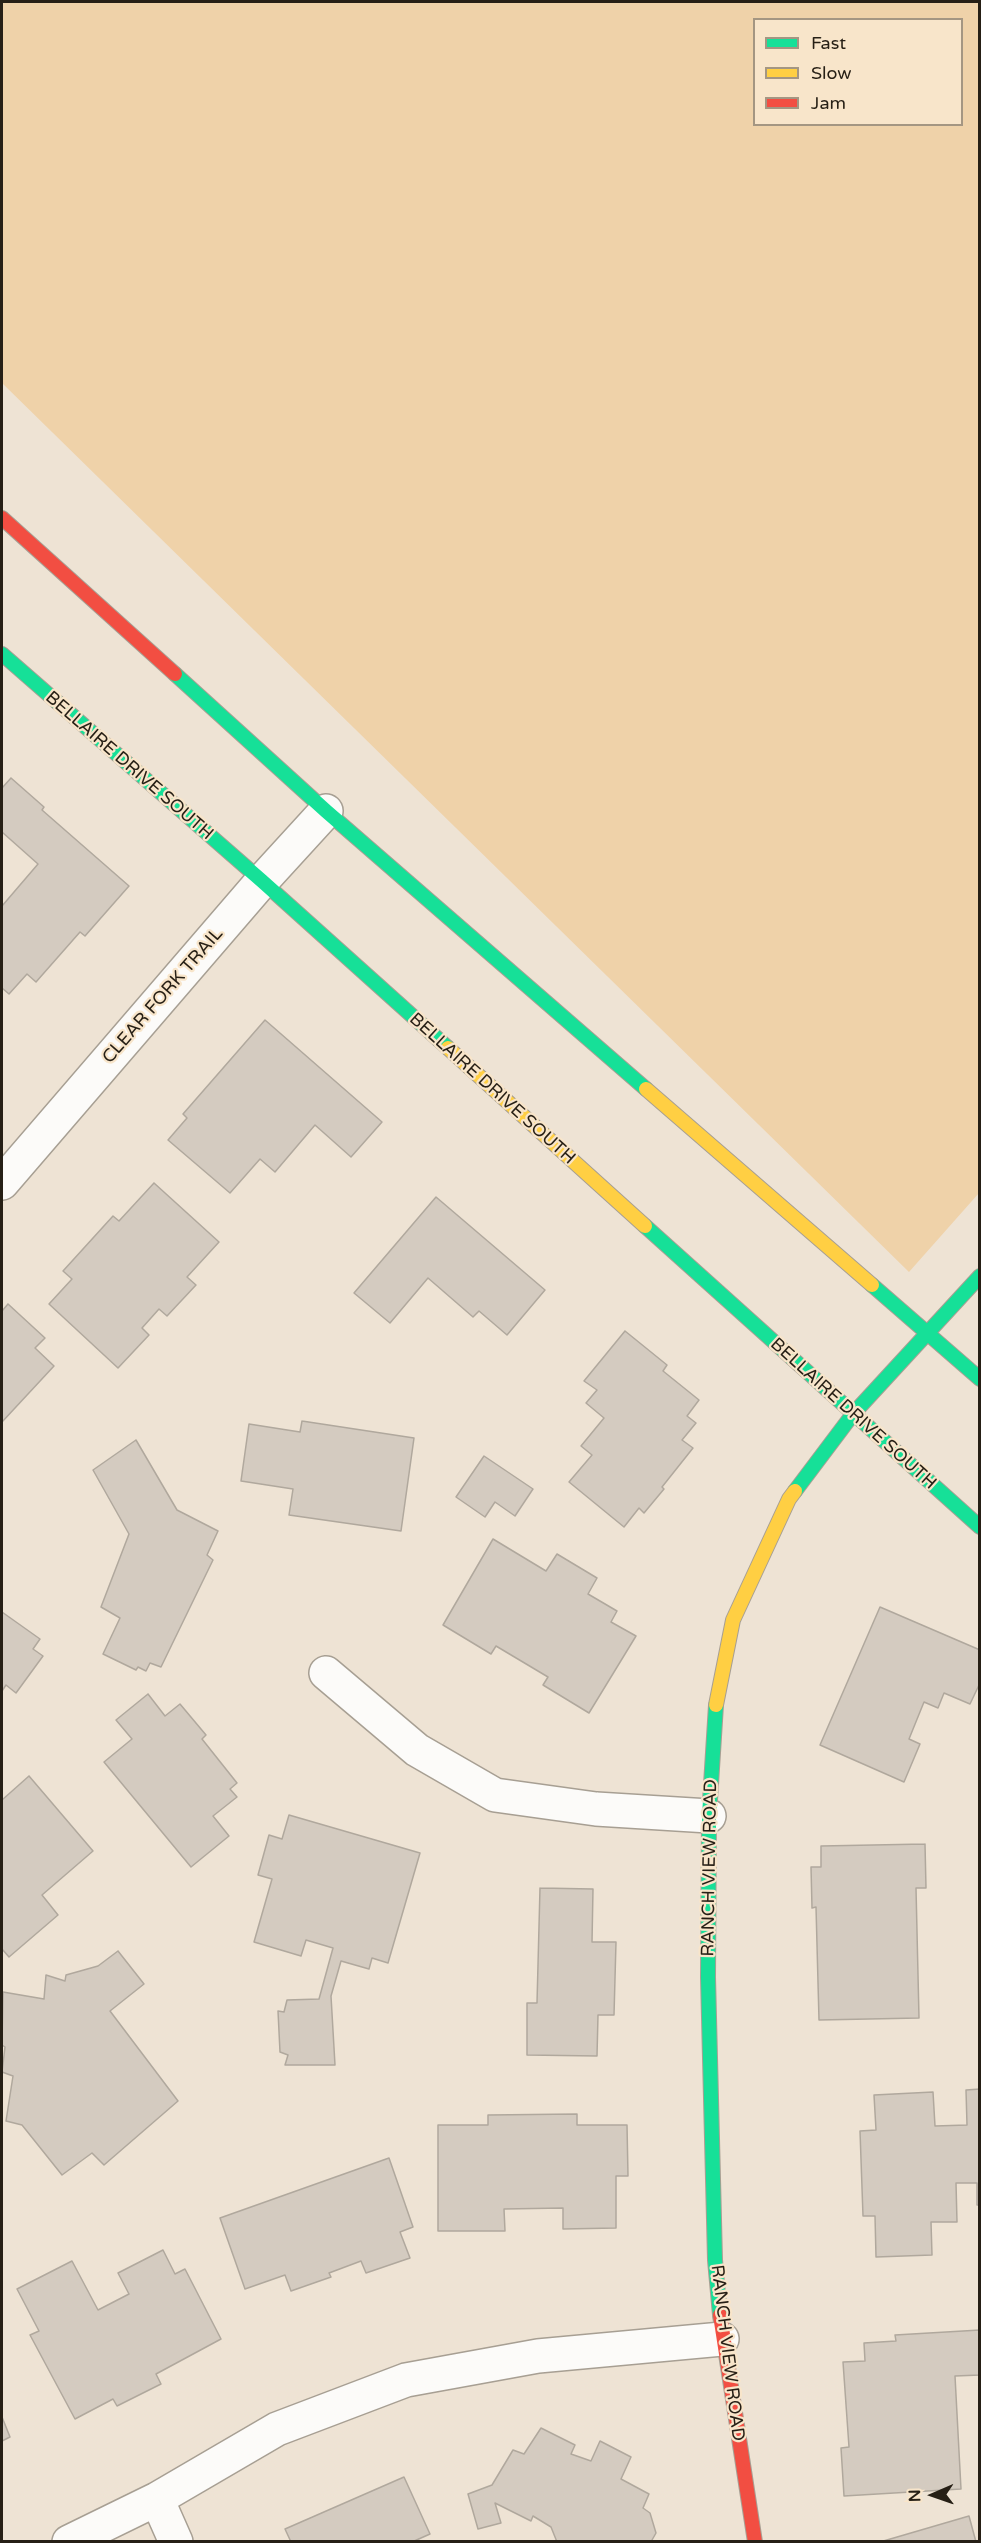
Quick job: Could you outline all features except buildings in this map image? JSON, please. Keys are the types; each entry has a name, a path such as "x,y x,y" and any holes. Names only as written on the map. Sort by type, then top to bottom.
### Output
{"main road":[{"path":"2,518 326,811 980,1379"},
{"name":"BELLAIRE DRIVE SOUTH","path":"2,654 262,881 980,1527"},
{"name":"RANCH VIEW ROAD","path":"755,2541 722,2339 715,2260 709,2080 709,1816 716,1713 733,1620 789,1499 853,1414 980,1276"}],"street":[{"name":"CLEAR FORK TRAIL","path":"2,1183 262,881 326,811"},
{"path":"326,1672 417,1750 495,1795 596,1809 709,1816"},
{"path":"69,2541 157,2499 277,2429 406,2380 538,2356 722,2339"},
{"path":"157,2499 176,2541"}],"shaded area":[{"path":"2,2 979,2 979,1193 909,1272 2,383"}],"traffic: fast":[{"path":"2,654 262,881 448,1048"},
{"path":"175,674 326,811 646,1089"},
{"path":"645,1226 980,1527"},
{"path":"795,1491 853,1414 980,1276"},
{"path":"872,1285 980,1379"},
{"path":"716,1705 709,1816 708,1977 715,2260 720,2315"}],"traffic: slow":[{"path":"448,1048 645,1226"},
{"path":"646,1089 872,1285"},
{"path":"716,1705 733,1620 789,1499 795,1491"}],"traffic: jam":[{"path":"2,518 175,674"},
{"path":"720,2315 755,2542"}]}
